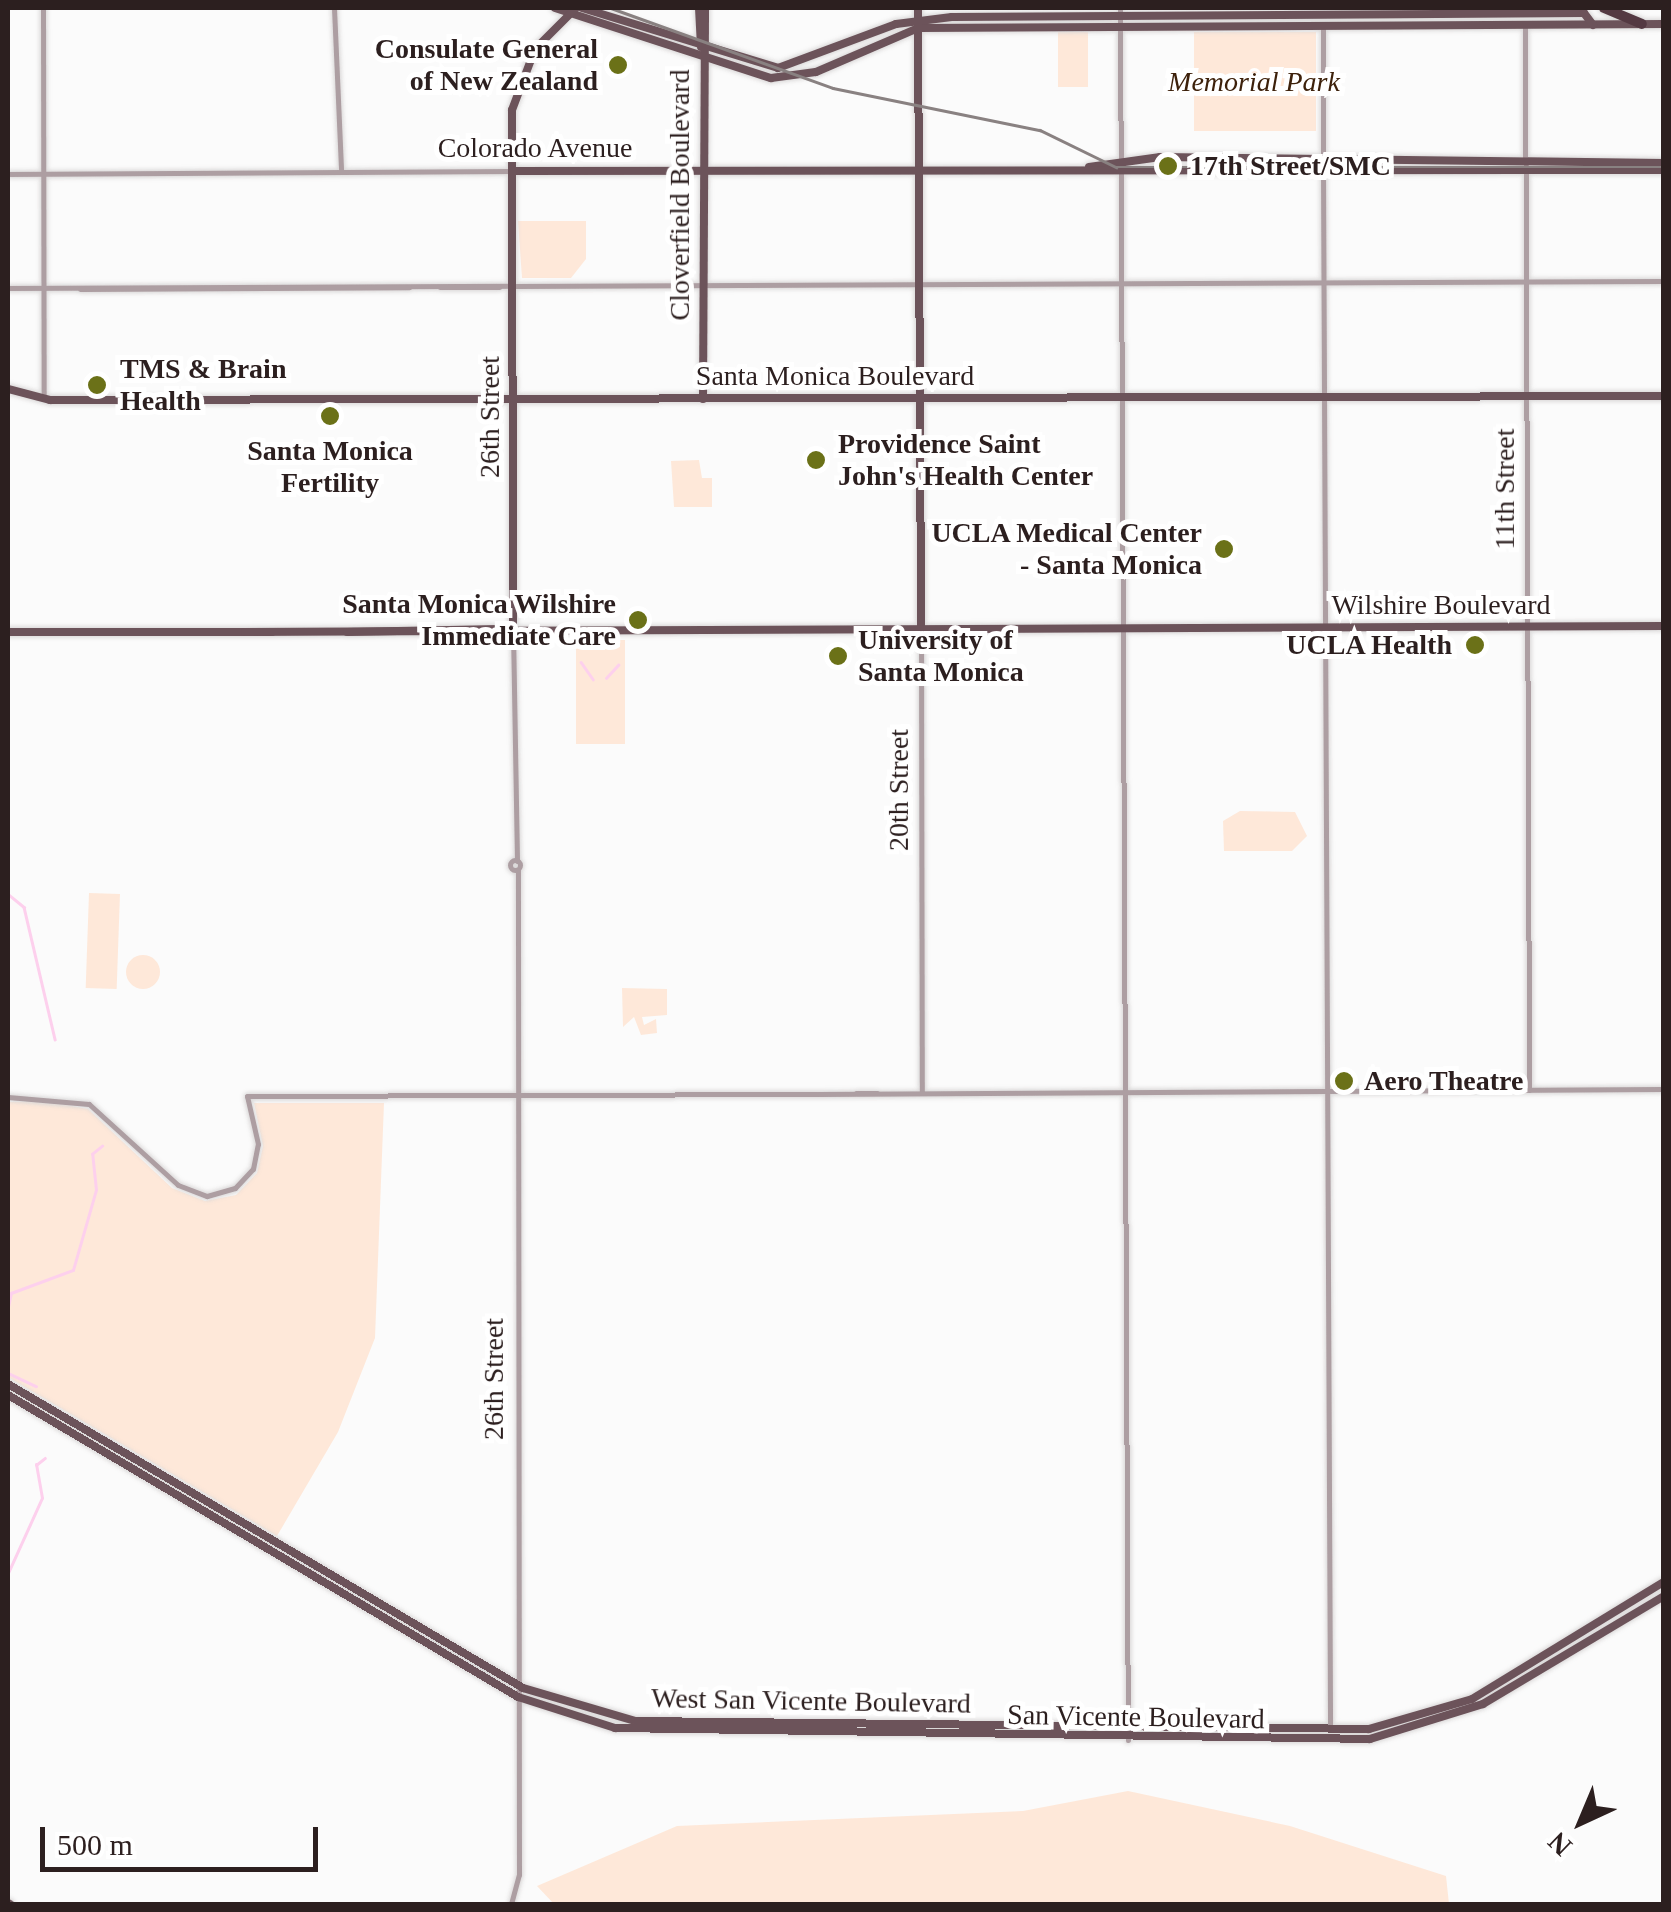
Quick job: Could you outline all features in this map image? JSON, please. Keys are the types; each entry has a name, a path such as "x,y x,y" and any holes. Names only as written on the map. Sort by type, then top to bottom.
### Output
{"highway":[{"path":"1604,8 1642,24"}],"main road":[{"path":"557,24 555,8 576,10 752,76 799,76 918,24 1323,11 1525,16"},
{"name":"Cloverfield Boulevard","path":"702,8 703,399"},
{"name":"20th Street","path":"918,8 920,630"},
{"path":"576,10 702,56"},
{"name":"26th Street","path":"513,632 512,171 518,84 557,24 576,10"},
{"path":"1120,17 1323,26 1584,13 1593,26 1664,24"},
{"name":"Colorado Avenue","path":"512,171 1664,166"},
{"name":"Colorado Avenue","path":"1121,167 1323,167"},
{"name":"Santa Monica Boulevard","path":"8,389 44,400 1664,396"},
{"name":"Wilshire Boulevard","path":"8,632 1664,626"},
{"name":"West San Vicente Boulevard","path":"8,1384 518,1684 586,1711 662,1722 1128,1728 1328,1736 1405,1722 1472,1699 1664,1582"},
{"path":"8,1395 518,1696"},
{"name":"San Vicente Boulevard","path":"518,1696 584,1721 662,1732 1128,1740 1397,1735 1464,1714 1664,1596"}],"street":[{"path":"42,8 44,400"},
{"path":"334,8 342,171"},
{"path":"1323,11 1328,1736"},
{"name":"11th Street","path":"1525,16 1529,1090"},
{"path":"1120,17 1128,1740"},
{"name":"Colorado Avenue","path":"8,174 512,171"},
{"path":"8,288 1664,281"},
{"name":"20th Street","path":"920,630 922,1093"},
{"name":"26th Street","path":"512,1904 519,1875 513,632"},
{"path":"8,1097 89,1104 178,1185 206,1196 234,1188 253,1169 258,1144 247,1096 1664,1089"}],"green space":[{"path":"1058,32 1088,32 1088,87 1058,87"},
{"name":"Memorial Park","path":"1194,32 1316,32 1316,131 1194,131"},
{"path":"518,221 586,221 586,259 571,278 522,278"},
{"path":"699,460 702,478 712,478 712,507 674,507 671,461"},
{"path":"576,640 625,640 625,744 576,744"},
{"path":"1240,811 1295,812 1307,836 1292,851 1224,851 1223,821"},
{"path":"89,893 120,894 117,989 86,988"},
{"path":"143,955 155,960 160,972 155,984 143,989 131,984 126,972 131,960"},
{"path":"622,988 667,989 667,1015 642,1017 644,1025 656,1019 657,1033 641,1035 634,1017 623,1027"},
{"path":"45,1101 88,1109 172,1188 205,1201 236,1195 257,1173 263,1146 254,1103 384,1103 375,1338 338,1432 277,1536 8,1377 8,1102"},
{"path":"1128,1791 1290,1826 1446,1876 1449,1904 554,1904 537,1886 677,1826 1023,1811"}],"waterway":[{"path":"581,662 593,679"},
{"path":"606,678 618,665"},
{"path":"8,894 24,907 55,1039"},
{"path":"8,1307 11,1293 73,1270 96,1190 92,1154 102,1146"},
{"path":"8,1373 36,1386"},
{"path":"8,1573 42,1498 36,1465 45,1458"}],"tram line":[{"path":"611,8 833,88 1040,130 1116,167 1664,167"}],"place":[{"name":"Consulate General of New Zealand","path":"618,65"},
{"name":"17th Street/SMC","path":"1168,166"},
{"name":"TMS & Brain Health","path":"97,385"},
{"name":"Santa Monica Fertility","path":"330,416"},
{"name":"Providence Saint John's Health Center","path":"816,460"},
{"name":"UCLA Medical Center - Santa Monica","path":"1224,549"},
{"name":"Santa Monica Wilshire Immediate Care","path":"638,620"},
{"name":"UCLA Health","path":"1475,645"},
{"name":"University of Santa Monica","path":"838,656"},
{"name":"Aero Theatre","path":"1344,1081"}]}
